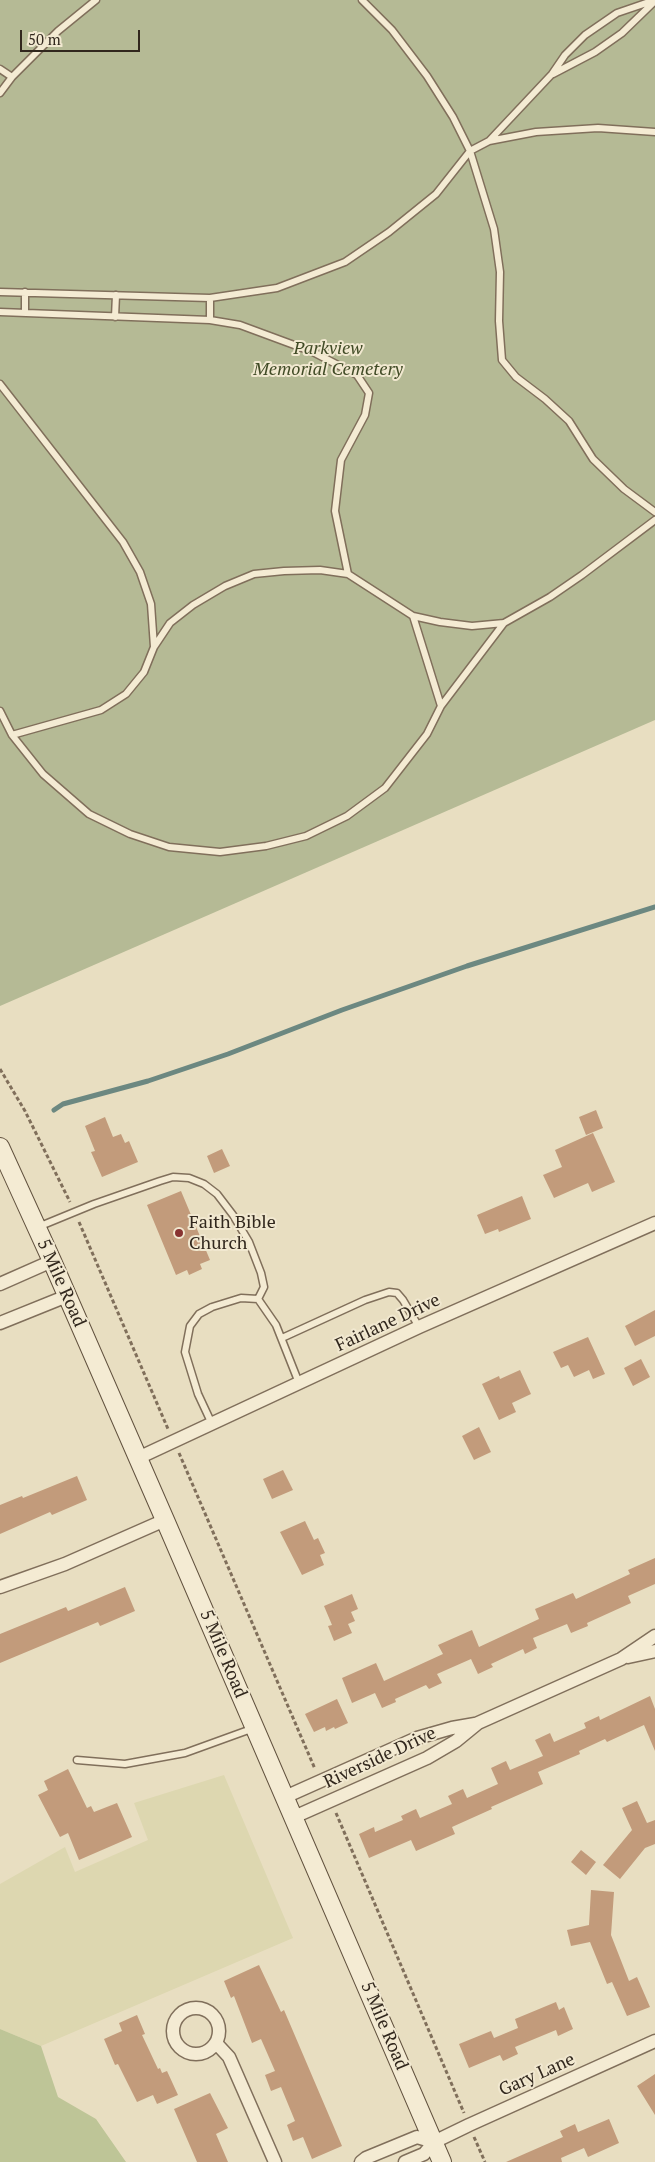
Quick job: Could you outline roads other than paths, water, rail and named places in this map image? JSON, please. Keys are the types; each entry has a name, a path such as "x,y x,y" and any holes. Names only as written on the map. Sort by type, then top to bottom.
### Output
{"main road":[{"name":"5 Mile Road","path":"0,1148 37,1227 138,1458 442,2162"}],"street":[{"name":"Fairlane Drive","path":"138,1458 419,1327 655,1223"},
{"path":"0,1284 52,1261"},
{"path":"0,1323 67,1296"},
{"path":"0,1587 65,1564 165,1520"},
{"name":"Riverside Drive","path":"285,1797 417,1738 478,1723 621,1659 655,1636"},
{"name":"Riverside Drive","path":"621,1659 655,1651"},
{"name":"Riverside Drive","path":"294,1817 427,1758 456,1740 478,1723"},
{"name":"Gary Lane","path":"405,2162 424,2154 434,2142 468,2125 655,2042"},
{"path":"216,2044 228,2057 275,2162"},
{"path":"361,2162 366,2158 416,2137 434,2142"}],"lane":[{"path":"0,93 12,77 58,31 96,0"},
{"path":"362,0 392,30 427,76 453,117 470,151 494,229 500,272 499,321 502,360 516,377 545,399 569,421 592,459 624,489 655,512"},
{"path":"489,141 552,74 565,55 585,35 617,13 655,1"},
{"path":"552,74 595,52 622,33 655,1"},
{"path":"0,69 12,77"},
{"path":"0,292 210,298 278,288 345,262 389,232 436,194 470,151 489,141 536,132 598,128 655,132"},
{"path":"25,292 25,313"},
{"path":"115,316 116,295"},
{"path":"210,298 210,320"},
{"path":"0,312 210,320 240,325 313,352 358,376 369,393 365,415 341,460 335,511 348,574"},
{"path":"0,384 123,542 140,572 151,604 154,647"},
{"path":"0,710 12,735 43,774 89,814 130,834 169,846 220,852 266,846 306,836 347,816 385,788 427,734 441,706 504,623 550,597 655,520"},
{"path":"12,735 101,710 126,694 144,672 154,647 170,623 193,605 225,586 254,574 320,570 348,574 413,616 472,626 504,623"},
{"path":"413,616 441,706"},
{"path":"37,1227 173,1177 189,1178 204,1184 217,1194 233,1215 249,1242 264,1288 258,1299"},
{"path":"282,1338 349,1307 389,1292 397,1293 419,1327"},
{"path":"212,1424 198,1394 186,1352 190,1326 199,1314 212,1307 240,1298 258,1299 271,1316 282,1338 299,1383"},
{"path":"77,1760 125,1764 185,1753 255,1728"}],"waterway":[{"path":"54,1110 63,1104 148,1081 228,1054 342,1010 467,966 655,907"}],"place":[{"name":"Faith Bible Church","path":"179,1233"}],"park label":[{"name":"Parkview Memorial Cemetery","path":"328,359"}]}
